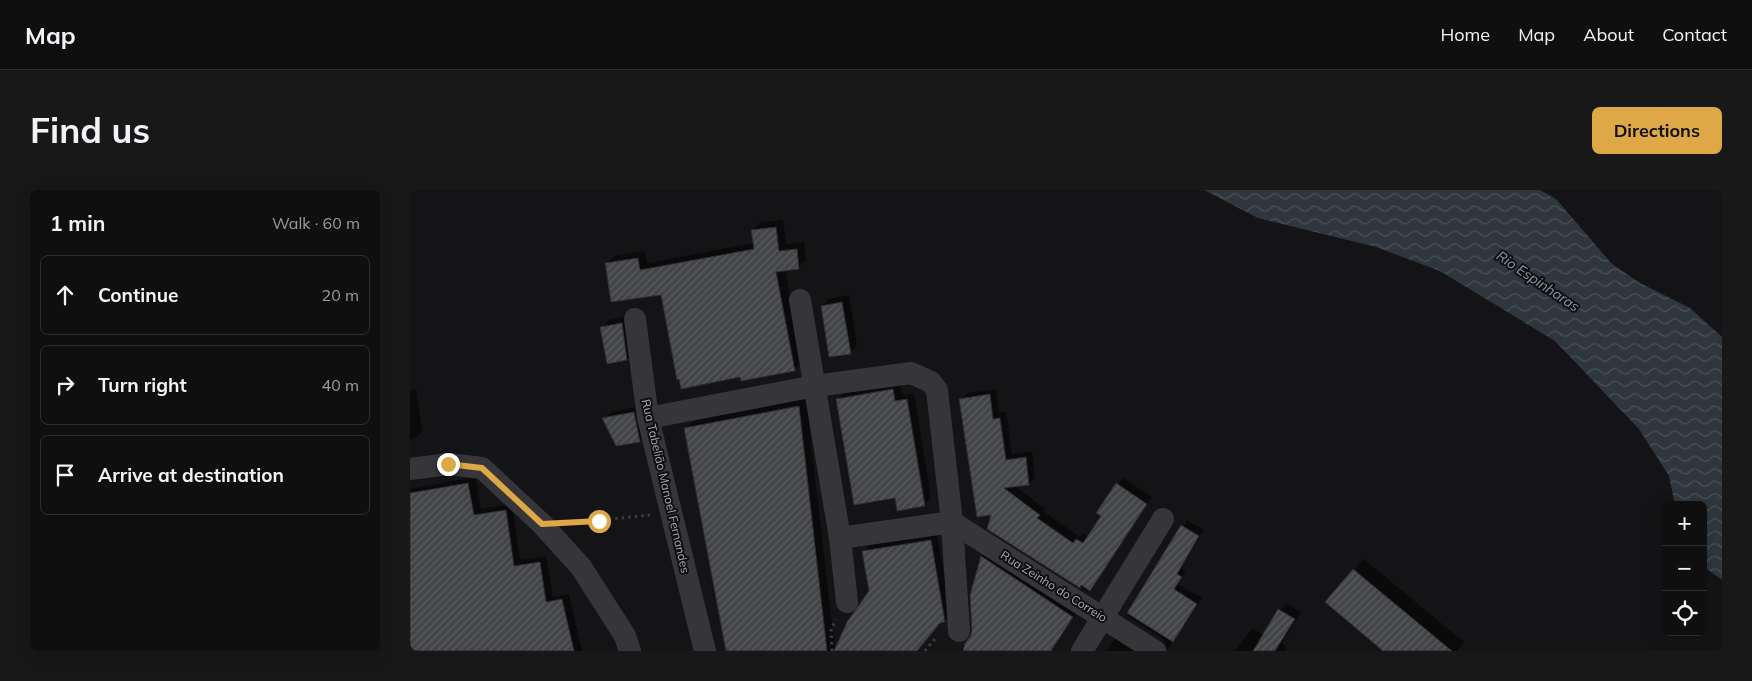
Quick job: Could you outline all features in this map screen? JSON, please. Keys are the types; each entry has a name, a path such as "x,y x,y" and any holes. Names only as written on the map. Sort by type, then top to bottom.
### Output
{"street":[{"path":"800,300 840,538 847,602"},
{"name":"Rua Tabelião Manoel Fernandes","path":"635,320 648,418 705,651"},
{"path":"648,418 815,386 911,373 931,382 936,390 952,522 959,631"},
{"path":"410,469 448,464 482,468 542,524 581,567 625,636 630,651"},
{"path":"1082,651 1163,519"},
{"path":"840,538 952,522"},
{"name":"Rua Zeinho do Correio","path":"952,522 1155,651"}],"path":[{"path":"542,524 599,521 671,512"},
{"path":"832,651 832,628 847,602"}],"water":[{"name":"Rio Espinharas","path":"1204,190 1540,190 1556,199 1612,264 1640,283 1690,308 1722,337 1722,580 1707,569 1707,501 1674,501 1669,476 1639,429 1555,341 1440,271 1376,247 1258,218"}],"building":[{"path":"776,227 779,251 797,249 799,269 776,272 795,371 741,381 740,377 681,389 679,379 677,380 661,295 611,302 605,263 638,258 640,270 754,249 751,230"},
{"path":"842,302 851,354 829,357 821,306"},
{"path":"622,323 627,360 607,364 600,327"},
{"path":"893,389 895,401 907,399 925,506 897,511 895,498 854,505 836,399"},
{"path":"990,394 993,419 1000,418 1006,460 1026,457 1029,485 1004,488 1040,515 1037,518 1073,543 1076,539 1083,543 1101,516 1096,513 1116,483 1147,504 1090,591 1081,585 1080,588 987,529 991,515 977,517 959,399"},
{"path":"799,406 827,651 726,651 684,428"},
{"path":"634,412 640,442 616,446 602,418"},
{"path":"468,483 474,515 506,510 514,566 540,562 546,602 562,599 574,651 410,651 410,493"},
{"path":"1181,525 1199,536 1177,574 1182,577 1174,589 1197,604 1173,642 1127,613"},
{"path":"931,540 945,622 940,623 917,651 834,651 847,622 869,591 862,551"},
{"path":"981,556 1073,617 1051,651 963,651 972,631 970,595"},
{"path":"1353,569 1452,651 1383,651 1325,602"},
{"path":"1278,609 1295,619 1275,651 1253,651"}],"route":[{"path":"448,464 482,468 542,524 599,521"}]}
